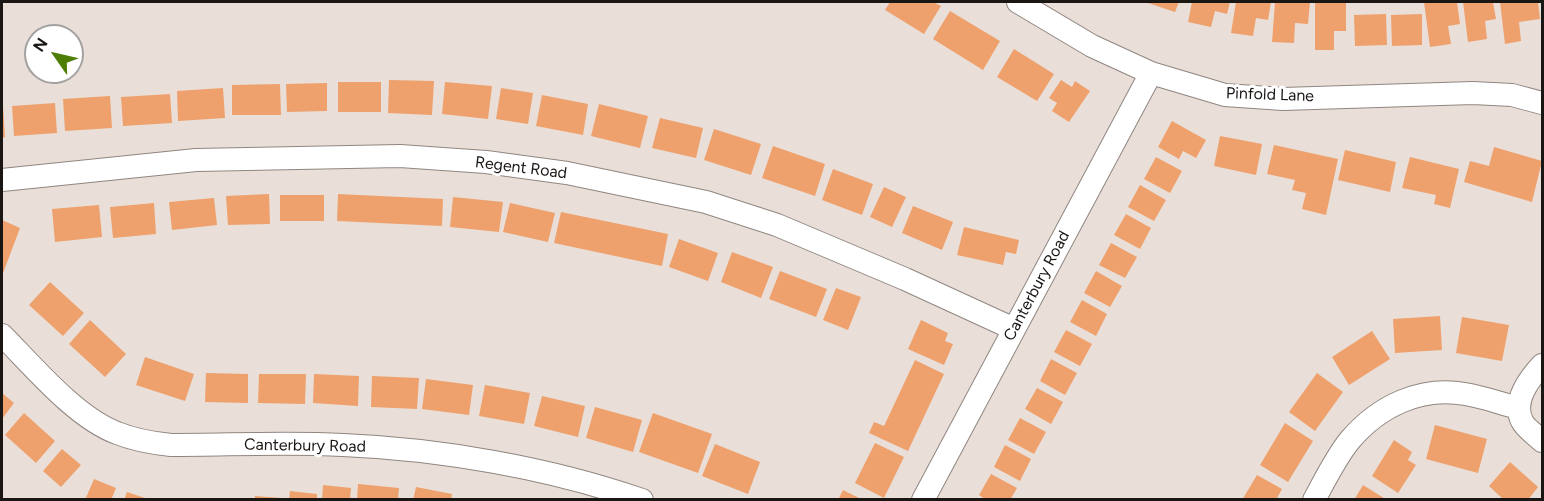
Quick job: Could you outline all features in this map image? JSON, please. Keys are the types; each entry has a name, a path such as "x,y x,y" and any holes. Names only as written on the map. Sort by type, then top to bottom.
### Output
{"street":[{"name":"Pinfold Lane","path":"1018,2 1092,46 1151,73 1225,95 1283,99 1473,93 1512,95 1542,103"},
{"name":"Canterbury Road","path":"923,500 1151,73"},
{"name":"Regent Road","path":"2,180 196,160 400,156 486,162 567,173 706,202 777,225 905,279 1014,329"},
{"name":"Canterbury Road","path":"2,335 76,407 95,422 115,433 143,441 171,445 343,445 396,449 531,469 642,500"},
{"path":"1542,365 1527,381 1519,408 1522,422 1542,441"},
{"path":"1314,500 1350,440 1375,417 1404,399 1427,392 1465,393 1519,408"}],"building":[{"path":"890,2 933,2 941,6 924,34 885,10"},
{"path":"1145,2 1179,2 1175,12"},
{"path":"1192,2 1230,2 1227,14 1215,11 1211,27 1188,22"},
{"path":"1236,2 1271,2 1268,20 1256,18 1253,36 1231,33"},
{"path":"1275,2 1310,2 1308,24 1295,23 1294,43 1272,42"},
{"path":"1315,2 1346,2 1346,31 1334,31 1334,50 1315,50"},
{"path":"1424,2 1457,2 1460,24 1448,26 1451,44 1430,47"},
{"path":"1463,2 1493,2 1496,19 1485,21 1487,39 1468,42"},
{"path":"1500,2 1538,2 1540,19 1519,22 1521,41 1505,44"},
{"path":"950,11 1000,41 983,70 933,39"},
{"path":"1386,14 1387,45 1355,46 1354,15"},
{"path":"1422,14 1422,45 1392,46 1391,15"},
{"path":"1014,49 1054,74 1037,101 997,77"},
{"path":"389,80 434,81 432,115 388,113"},
{"path":"1061,80 1072,87 1075,81 1090,91 1069,122 1052,111 1057,103 1049,98"},
{"path":"338,82 381,82 381,112 338,112"},
{"path":"445,82 492,86 488,119 442,114"},
{"path":"327,83 327,111 287,112 286,84"},
{"path":"280,84 281,115 232,115 232,85"},
{"path":"223,88 225,118 178,121 177,91"},
{"path":"501,88 533,93 528,124 496,119"},
{"path":"170,94 172,123 123,126 121,97"},
{"path":"542,95 588,104 583,135 536,126"},
{"path":"110,96 112,128 65,131 63,99"},
{"path":"55,103 57,133 14,136 12,106"},
{"path":"599,104 648,116 640,148 591,136"},
{"path":"2,105 5,137 2,138"},
{"path":"660,118 703,128 696,158 652,148"},
{"path":"1172,121 1206,140 1196,158 1183,151 1179,159 1158,147"},
{"path":"714,129 761,144 751,175 704,160"},
{"path":"1220,136 1262,144 1256,175 1214,166"},
{"path":"1274,145 1338,159 1326,215 1302,209 1306,193 1292,190 1295,180 1267,174"},
{"path":"773,146 825,164 815,196 762,178"},
{"path":"1494,147 1542,161 1532,202 1464,182 1470,161 1489,166"},
{"path":"1345,150 1396,162 1390,192 1338,180"},
{"path":"1156,157 1182,171 1170,193 1144,179"},
{"path":"1410,157 1459,169 1450,208 1434,204 1436,195 1402,188"},
{"path":"833,169 873,184 862,215 822,200"},
{"path":"1140,185 1166,200 1154,221 1128,207"},
{"path":"884,187 906,197 892,227 870,217"},
{"path":"269,194 270,224 228,225 226,196"},
{"path":"338,194 443,199 442,226 337,221"},
{"path":"280,195 324,195 324,221 280,221"},
{"path":"453,197 503,202 499,232 450,227"},
{"path":"214,198 217,225 172,230 169,202"},
{"path":"154,203 156,234 113,238 110,207"},
{"path":"510,203 555,213 548,242 503,232"},
{"path":"99,205 102,237 55,242 52,209"},
{"path":"913,206 953,222 942,250 902,233"},
{"path":"561,212 668,234 662,266 554,243"},
{"path":"1126,214 1151,228 1140,249 1114,235"},
{"path":"2,220 20,228 2,276"},
{"path":"964,227 1019,240 1016,254 1006,252 1003,265 957,255"},
{"path":"679,239 718,253 708,281 669,267"},
{"path":"1111,243 1137,257 1125,278 1099,265"},
{"path":"732,252 773,267 761,298 721,282"},
{"path":"780,271 827,289 816,317 769,299"},
{"path":"1096,271 1122,286 1110,307 1084,293"},
{"path":"50,282 84,313 63,336 29,305"},
{"path":"836,288 861,297 848,330 823,320"},
{"path":"1082,300 1107,314 1096,336 1070,322"},
{"path":"1440,316 1442,350 1395,353 1393,319"},
{"path":"1462,317 1509,325 1502,361 1456,353"},
{"path":"90,320 126,354 105,377 69,344"},
{"path":"921,320 948,333 945,341 953,344 944,365 908,349"},
{"path":"1066,330 1092,344 1080,366 1054,352"},
{"path":"1372,331 1390,359 1349,385 1332,357"},
{"path":"145,357 194,374 185,401 136,385"},
{"path":"1051,359 1077,373 1065,395 1040,381"},
{"path":"915,360 944,374 908,451 869,433 874,422 884,426"},
{"path":"206,373 248,374 248,403 205,402"},
{"path":"1317,373 1343,392 1315,431 1289,412"},
{"path":"259,374 306,374 305,404 258,403"},
{"path":"314,374 359,376 358,406 313,403"},
{"path":"372,376 419,378 417,409 371,407"},
{"path":"426,379 473,385 469,415 422,409"},
{"path":"485,385 530,393 524,424 479,416"},
{"path":"1037,388 1063,402 1051,424 1025,409"},
{"path":"2,393 14,403 2,419"},
{"path":"542,396 585,406 578,437 534,426"},
{"path":"595,407 642,420 633,452 586,438"},
{"path":"24,413 55,441 36,463 5,435"},
{"path":"653,413 712,434 698,473 639,452"},
{"path":"1020,418 1046,432 1034,454 1008,440"},
{"path":"1285,423 1313,441 1288,482 1260,465"},
{"path":"1435,425 1487,439 1478,473 1426,459"},
{"path":"1394,440 1412,452 1408,460 1416,465 1398,493 1372,476"},
{"path":"875,443 904,457 884,498 855,483"},
{"path":"715,444 760,462 748,494 702,476"},
{"path":"1005,445 1031,459 1020,481 994,467"},
{"path":"62,449 81,465 61,487 43,471"},
{"path":"1510,462 1538,487 1528,500 1504,500 1489,486"},
{"path":"991,474 1017,488 1010,500 986,500 979,495"},
{"path":"1257,475 1282,489 1276,500 1242,500"},
{"path":"94,479 116,488 111,500 85,500"},
{"path":"358,484 399,488 398,500 357,500"},
{"path":"323,485 351,488 350,500 322,500"},
{"path":"1363,485 1387,500 1354,500"},
{"path":"416,487 452,494 451,500 413,500"},
{"path":"843,490 863,500 838,500"},
{"path":"290,491 317,494 317,500 289,500"},
{"path":"127,492 148,499 148,500 124,500"},
{"path":"255,496 282,498 282,500 255,500"}]}
